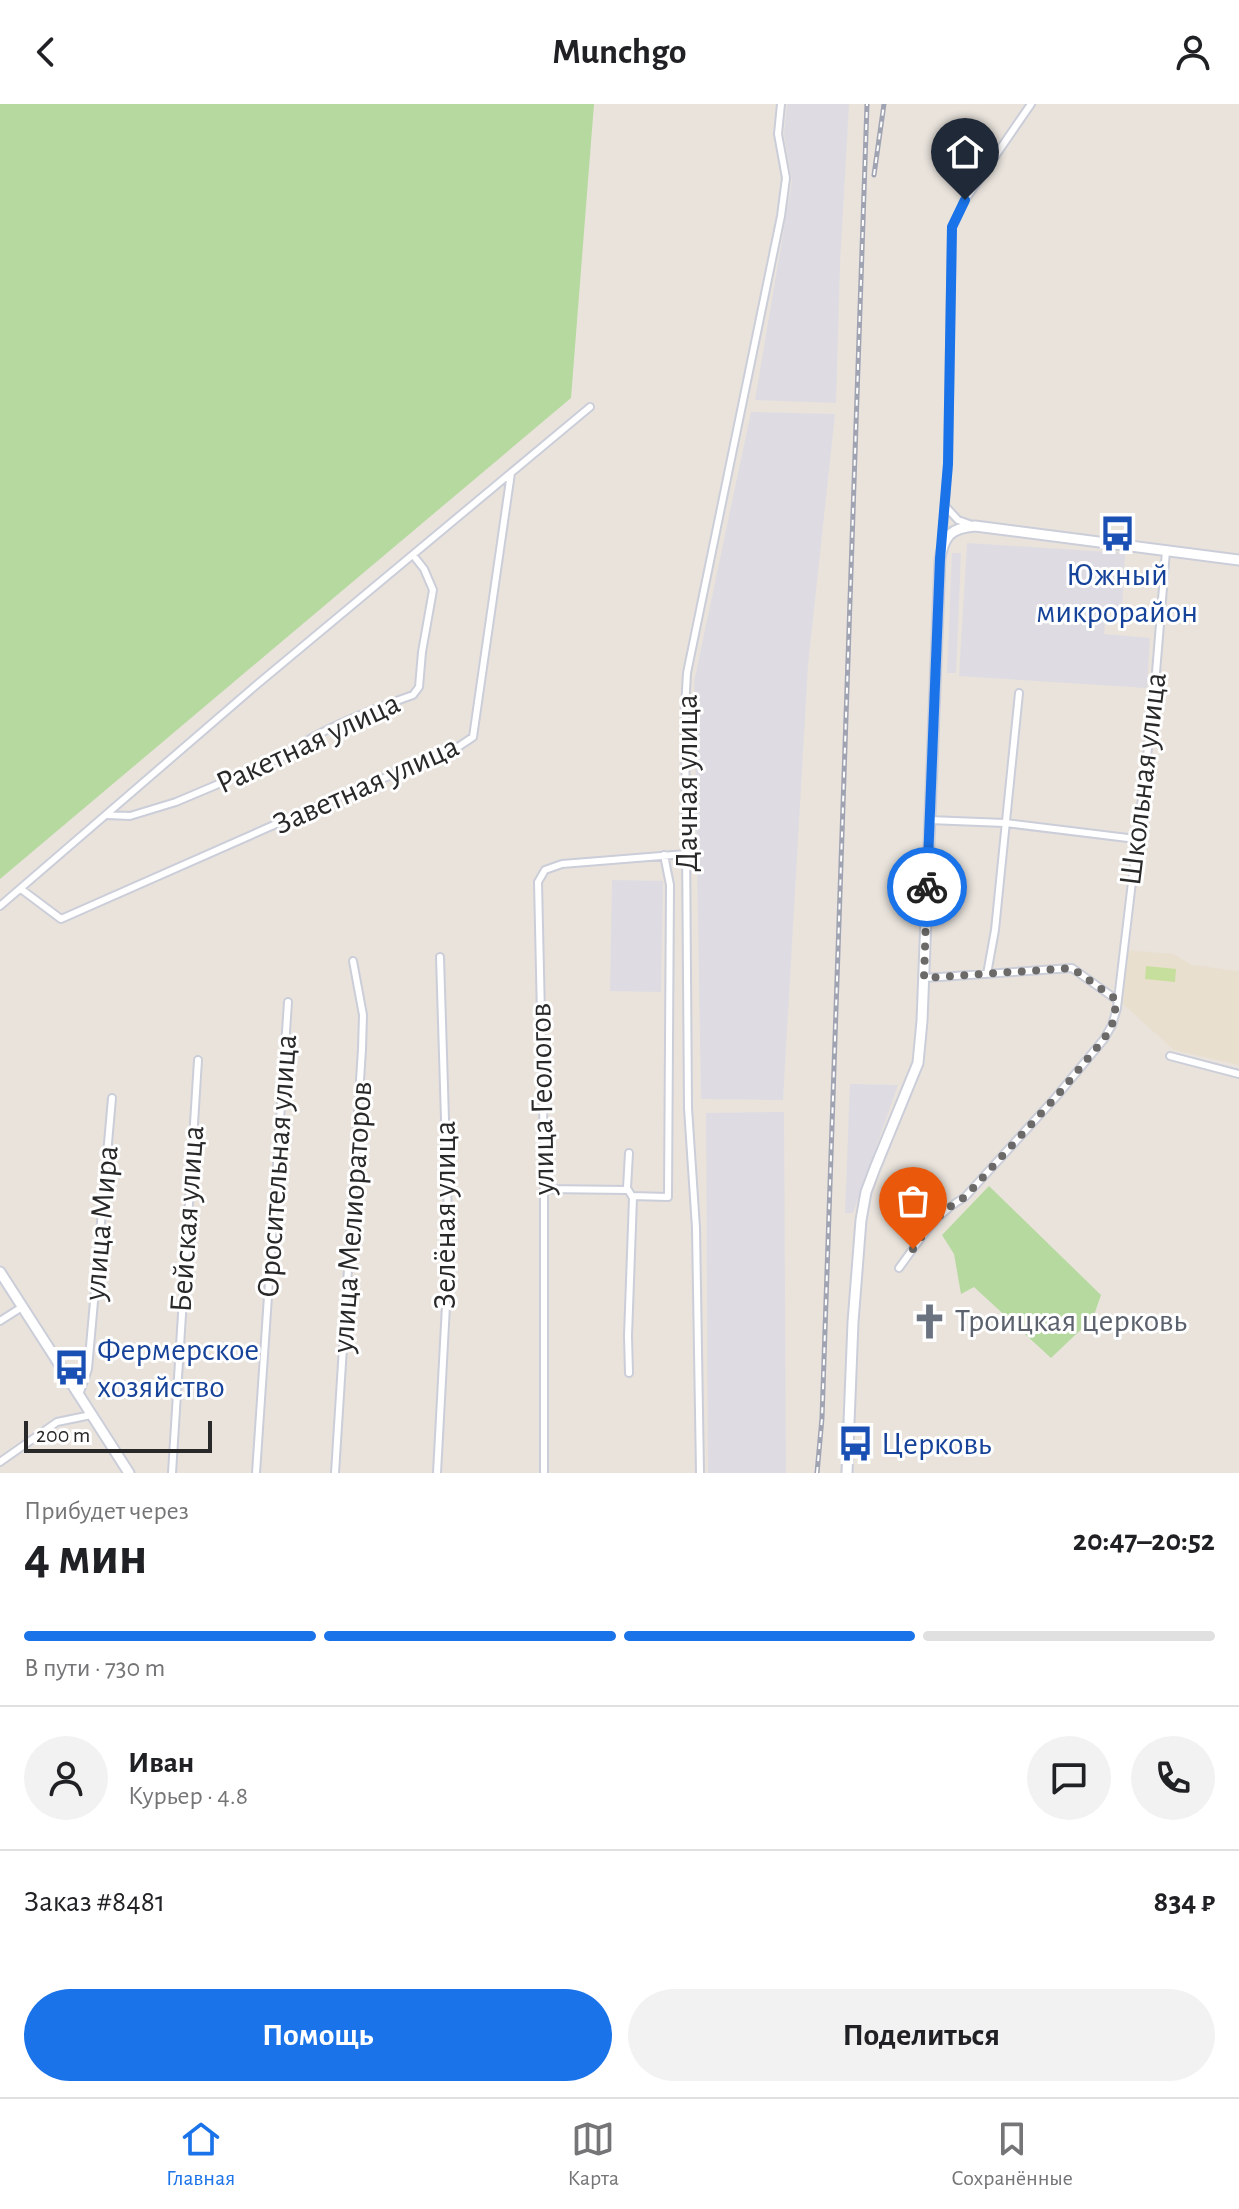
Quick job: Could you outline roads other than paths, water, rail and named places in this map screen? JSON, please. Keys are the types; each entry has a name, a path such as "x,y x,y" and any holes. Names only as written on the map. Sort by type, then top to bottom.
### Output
{"street":[{"name":"Дачная улица","path":"700,1473 696,1228 688,1108 687,673 781,216 786,178 778,134 781,104"},
{"path":"847,1473 861,1220 866,1192 918,1063 940,559 948,464 952,227 965,200 1031,104"},
{"name":"Ракетная улица","path":"0,906 254,687 590,407"},
{"name":"Заветная улица","path":"21,889 61,919 458,747 473,737 511,473"},
{"path":"945,505 958,520 975,526"},
{"path":"942,546 953,531 975,526 1239,560"},
{"name":"Школьная улица","path":"899,1268 926,1229 949,1206 965,1197 1056,1097 1112,1025 1154,697 1166,551"},
{"name":"Ракетная улица","path":"106,815 130,816 176,802 275,761 317,736 413,695 419,687 433,590 424,569 413,555"},
{"path":"987,974 995,930 1019,693"},
{"path":"929,820 1005,823 1136,839"},
{"name":"улица Геологов","path":"544,1473 544,1189 538,882 545,870 562,864 686,854"},
{"path":"544,1189 668,1197 670,885 664,855"},
{"name":"Зелёная улица","path":"437,1473 449,1250 440,957"},
{"name":"улица Мелиораторов","path":"335,1473 362,1049 363,1015 353,961"},
{"path":"924,978 1072,968 1117,1004"},
{"name":"Оросительная улица","path":"256,1473 288,1002"},
{"path":"1170,1056 1239,1074"},
{"name":"Бейская улица","path":"172,1473 198,1060"},
{"name":"улица Мира","path":"79,1395 88,1369 112,1098"},
{"path":"629,1153 629,1373"},
{"path":"0,1272 129,1473"},
{"path":"0,1321 22,1307"},
{"path":"0,1462 57,1422 91,1415"}],"railway":[{"path":"817,1473 822,1418 867,104"},
{"path":"874,175 884,104"}],"place":[{"name":"Южный микрорайон","path":"1117,533"},
{"name":"Троицкая церковь","path":"929,1321"},
{"name":"Фермерское хозяйство","path":"71,1368"},
{"name":"Церковь","path":"855,1444"}]}
